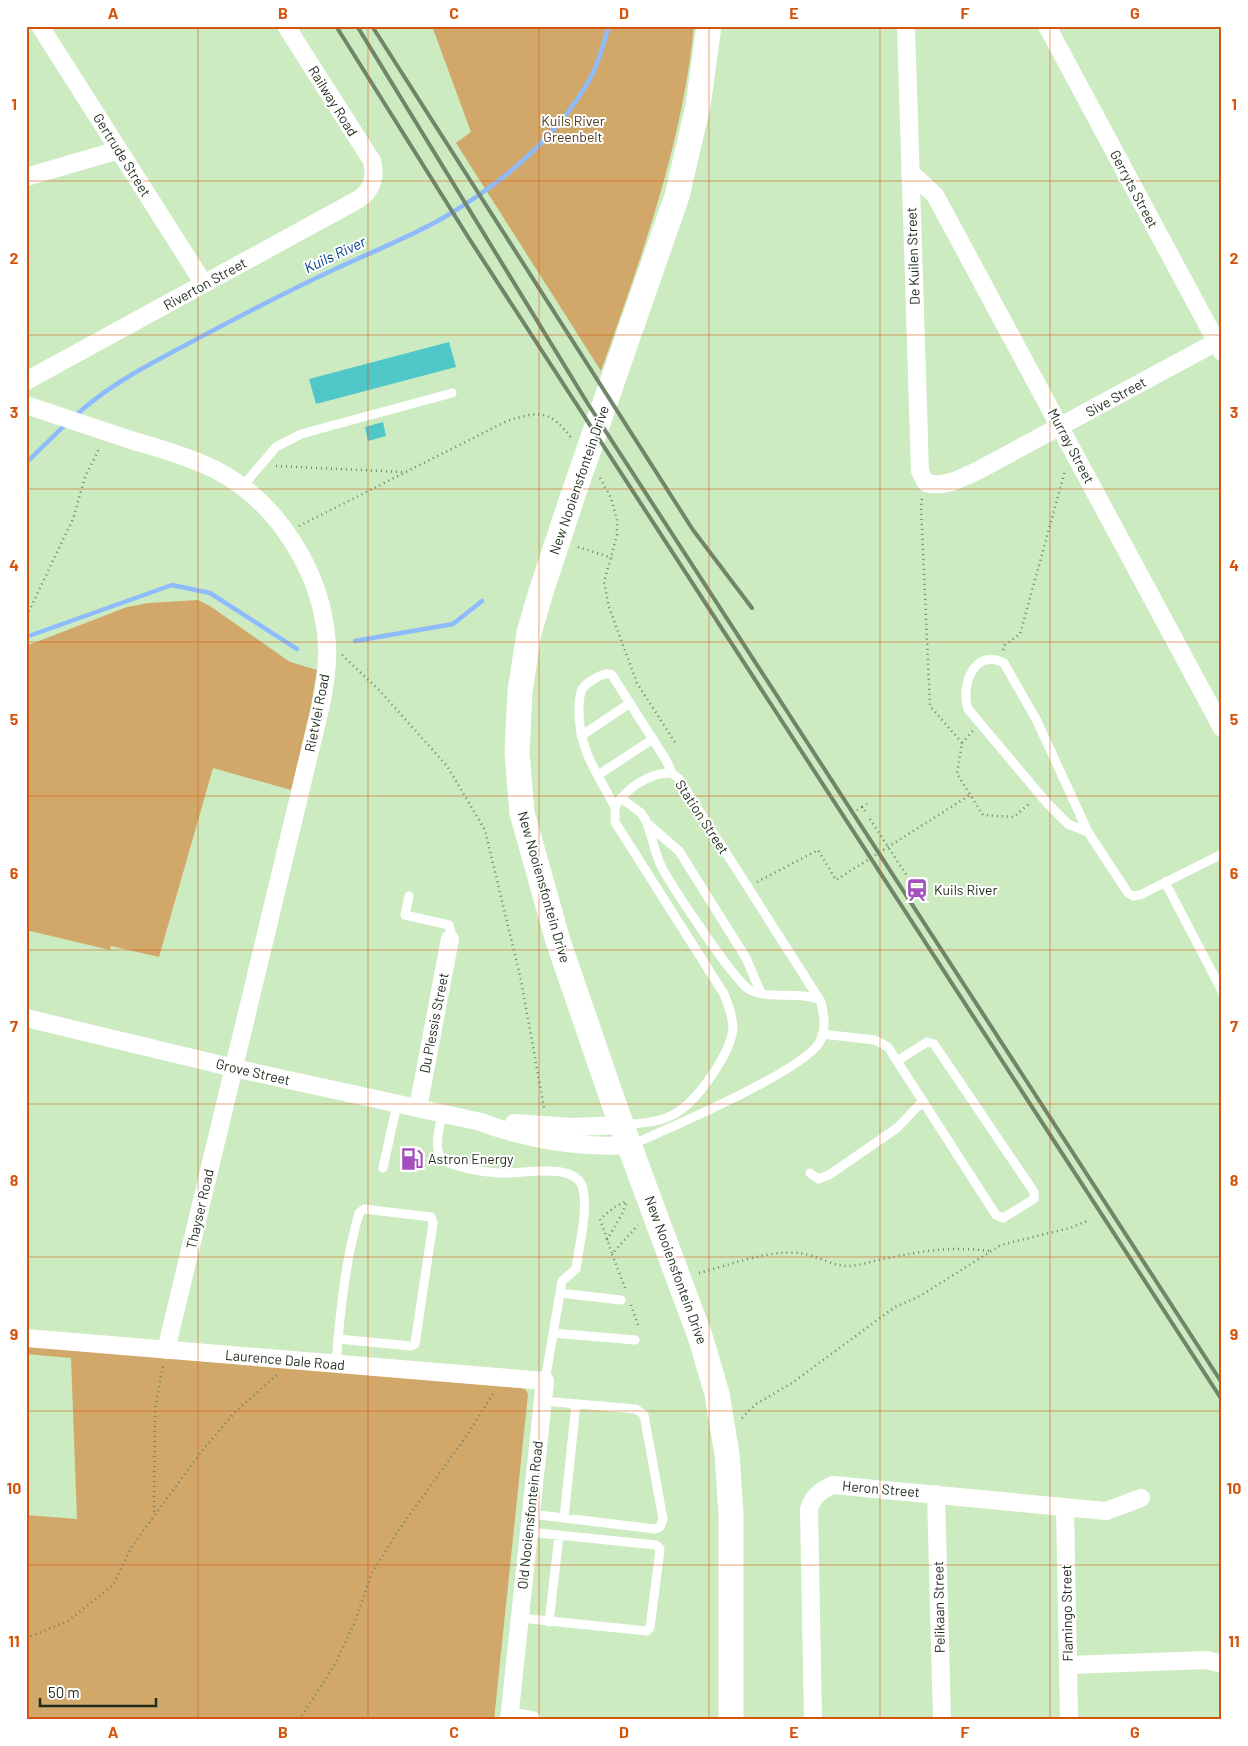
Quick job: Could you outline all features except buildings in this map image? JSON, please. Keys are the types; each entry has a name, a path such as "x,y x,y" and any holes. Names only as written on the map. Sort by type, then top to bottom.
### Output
{"street":[{"name":"Gertrude Street","path":"40,26 204,284"},
{"name":"Railway Road","path":"286,26 372,161 374,177"},
{"name":"New Nooiensfontein Drive","path":"709,26 690,143 676,196 626,347 574,492 540,594 530,633 518,709 518,785 528,839 558,941 614,1104 701,1339 717,1394 727,1454 731,1514 731,1720"},
{"name":"De Kuilen Street","path":"906,26 920,471 926,483"},
{"name":"Gerryts Street","path":"1047,26 1220,344"},
{"path":"26,177 119,150"},
{"name":"Murray Street","path":"910,172 935,195 1222,728"},
{"name":"Riverton Street","path":"26,381 360,199 369,190 374,177"},
{"name":"Sive Street","path":"926,483 941,485 955,482 1220,344"},
{"name":"Rietvlei Road","path":"31,407 101,436 183,456 216,470 242,487 279,524 302,558 318,595 327,645 325,682 321,705 234,1068"},
{"name":"Du Plessis Street","path":"418,1108 450,939"},
{"name":"Grove Street","path":"26,1018 234,1068 480,1122 572,1127 627,1135"},
{"name":"Thayser Road","path":"166,1350 234,1068"},
{"name":"Laurence Dale Road","path":"26,1338 545,1381"},
{"name":"Old Nooiensfontein Road","path":"509,1718 545,1381"},
{"name":"Heron Street","path":"814,1720 809,1509 812,1502 822,1491 834,1485 1112,1511 1142,1498"},
{"name":"Pelikaan Street","path":"936,1494 942,1720"},
{"name":"Flamingo Street","path":"1065,1507 1069,1720"},
{"path":"1068,1665 1207,1660 1222,1664"},
{"path":"509,1718 532,1720"}],"lane":[{"path":"242,487 276,447 301,434 452,393"},
{"path":"1088,832 1068,824 1047,803 968,709 965,690 971,672 978,664 993,660 1004,663 1037,721 1088,832 1128,893 1133,896 1140,895 1222,854"},
{"path":"627,1135 676,1113 688,1104 724,1055 731,1040 733,1021 724,994 615,822 615,807 582,745 580,693 586,684 604,674 612,675 653,739 672,773"},
{"path":"581,736 630,704"},
{"path":"598,775 653,739"},
{"name":"Station Street","path":"615,807 632,787 656,774 672,773 679,779 818,999 824,1016 822,1034"},
{"path":"621,798 641,813 647,824 662,866 703,931 745,987 761,993 808,995 818,999"},
{"path":"647,824 679,851 746,958 761,993"},
{"path":"1165,882 1222,992"},
{"path":"409,896 405,915 449,926 451,928 450,939"},
{"path":"627,1135 687,1119 797,1064 812,1052 820,1042 822,1034 875,1040 888,1047 922,1101 996,1215 1003,1218 1034,1199 1034,1192 934,1044 927,1042 897,1061"},
{"path":"810,1173 818,1179 829,1175 897,1128 922,1101"},
{"path":"383,1168 397,1104"},
{"path":"442,1114 437,1139 438,1153 441,1160 497,1173 559,1171 574,1176 581,1184 584,1203 576,1269 562,1281 560,1293 625,1299"},
{"path":"336,1364 340,1306 360,1213 364,1209 430,1218 433,1223 415,1344 411,1346 338,1339"},
{"name":"Old Nooiensfontein Road","path":"545,1381 560,1293"},
{"path":"553,1333 635,1340"},
{"path":"530,1514 655,1529 660,1527 663,1518 644,1415 636,1409 543,1401"},
{"path":"564,1518 576,1404"},
{"path":"520,1618 647,1631 650,1628 660,1549 656,1545 529,1532"},
{"path":"549,1622 559,1536"}],"path":[{"path":"297,527 506,422 533,413 552,417 565,429 576,444"},
{"path":"26,636 27,615 73,519 85,477 101,436"},
{"path":"261,463 404,472"},
{"path":"1005,645 1020,634 1066,466"},
{"path":"597,473 612,498 616,511 617,534 604,582 609,607 637,683 676,744"},
{"path":"921,507 930,706 962,743 957,774 983,815 1014,816 1026,807"},
{"path":"570,544 612,558"},
{"path":"338,652 349,660 379,690 448,766 485,830 521,980 545,1115"},
{"path":"765,878 818,850 836,880 970,795"},
{"path":"857,810 867,804"},
{"path":"862,807 865,811"},
{"path":"870,819 907,876"},
{"path":"909,891 914,886 920,884"},
{"path":"607,1240 624,1212 627,1201 632,1194"},
{"path":"625,1289 600,1219 616,1206 627,1201"},
{"path":"612,1254 642,1221"},
{"path":"737,1425 756,1404 792,1383 895,1307 920,1296 1001,1244 1070,1228 1086,1221"},
{"path":"696,1274 765,1256 785,1253 816,1257 844,1266 931,1249 965,1248 991,1251"},
{"path":"625,1299 640,1331"},
{"path":"154,1514 155,1409 166,1350"},
{"path":"26,1638 68,1621 113,1585 132,1546 154,1514 235,1412 291,1360"},
{"path":"298,1720 334,1666 354,1624 372,1573 398,1531 467,1435 494,1392 497,1377"}],"green space":[{"name":"Kuils River Greenbelt","path":"432,26 694,26 688,71 670,159 645,244 601,371 456,143 471,132"},
{"path":"198,600 210,606 290,662 317,670 310,711 291,790 213,768 159,957 111,946 110,950 26,930 26,646 127,607 149,603"},
{"path":"26,1346 521,1388 526,1390 528,1394 494,1720 26,1720 26,1515 77,1519 71,1358 26,1354"}],"waterway":[{"name":"Kuils River","path":"74,417 112,387 154,362 295,288 430,225 488,189 509,173 547,137 580,96 593,73 609,26"},
{"name":"Kuils River","path":"26,463 67,423"},
{"path":"26,637 172,585 210,593 297,649"},
{"path":"355,641 453,624 482,601"}],"railway":[{"path":"336,26 470,240 1222,1400"},
{"path":"357,26 588,404 1222,1383"},
{"path":"372,26 693,530 752,608"}],"place":[{"name":"Kuils River","path":"917,890"},
{"name":"Astron Energy","path":"412,1159"}]}
